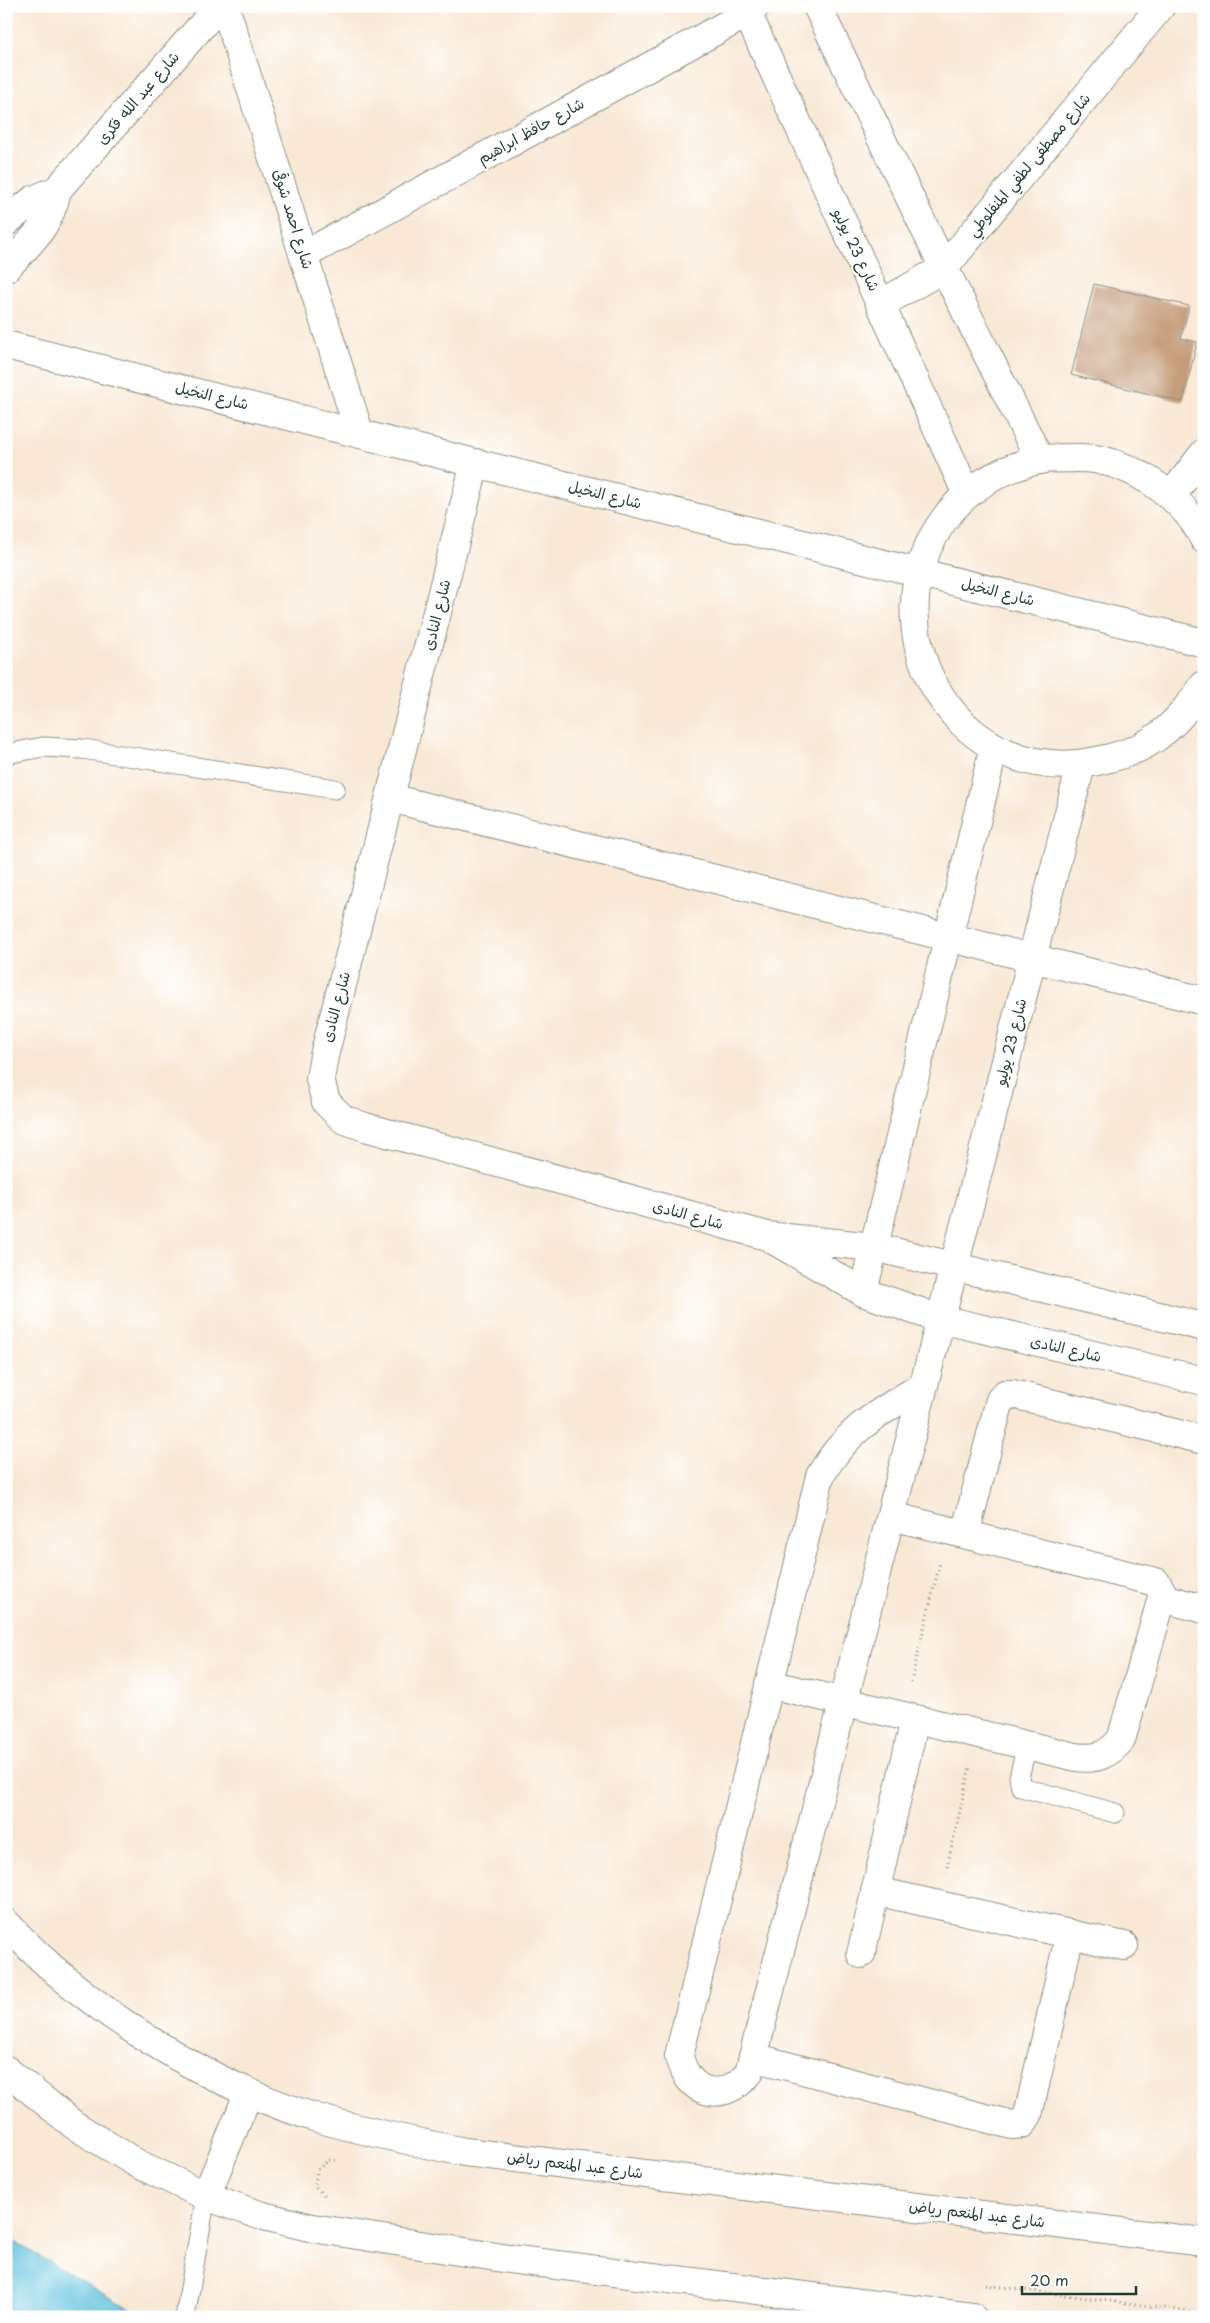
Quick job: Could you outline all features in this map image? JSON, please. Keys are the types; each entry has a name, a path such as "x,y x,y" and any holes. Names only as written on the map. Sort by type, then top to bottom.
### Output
{"main road":[{"name":"شارع عبد الله فكرى","path":"6,268 39,233 48,220 57,190 219,6"},
{"name":"شارع احمد شوقى","path":"225,6 359,432"},
{"path":"817,6 944,268 1040,460"},
{"name":"شارع مصطفى لطفي المنفلوطي","path":"881,304 944,268 1162,6"},
{"name":"شارع حافظ ابراهيم","path":"304,255 749,8"},
{"name":"شارع 23 يوليو","path":"749,8 967,494"},
{"name":"شارع عبد الله فكرى","path":"6,222 33,200 57,190"},
{"name":"شارع النخيل","path":"6,345 359,432 475,463 1204,642"},
{"path":"1171,496 1204,453"},
{"path":"1204,539 1198,527 1171,496 1131,470 1086,458 1040,460 1001,472 967,494 946,516 933,536 918,572 913,613 919,653 935,690 961,723 994,747 1022,758 1044,763 1081,765 1119,757 1154,740 1183,714 1204,685"},
{"name":"شارع النادى","path":"475,463 324,1056 320,1079 326,1102 343,1119 365,1127 767,1236 874,1247 1204,1327"},
{"path":"863,1292 994,747"},
{"name":"شارع 23 يوليو","path":"924,1385 860,1425 835,1451 820,1476 679,2056 682,2069 690,2081 701,2088 714,2092 728,2090 740,2083 749,2073 844,1702 1081,765"},
{"path":"390,798 1204,1000"},
{"name":"شارع النادى","path":"767,1236 863,1292 940,1319 1204,1382"},
{"path":"956,1532 1000,1400 1005,1394 1013,1394 1204,1440"},
{"path":"770,1684 1089,1759 1102,1756 1113,1750 1121,1740 1162,1598 1160,1586 1150,1580 891,1516"},
{"path":"1162,1598 1204,1609"},
{"path":"861,1954 909,1717"},
{"path":"875,1891 1124,1946"},
{"name":"شارع عبد المنعم رياض","path":"6,1923 27,1946 96,2003 170,2052 249,2092 316,2117 384,2136 465,2152 1204,2242"},
{"path":"753,2057 1012,2125 1022,2124 1028,2116 1070,1934"},
{"path":"6,2070 74,2125 138,2164 206,2196 259,2214 313,2228 509,2259 972,2317"},
{"path":"206,2196 249,2092"}],"lane":[{"path":"6,754 42,747 83,748 335,789"},
{"path":"1027,1745 1019,1777 1020,1787 1116,1813"},
{"path":"186,2311 206,2196"}],"path":[{"path":"909,1717 956,1532"},
{"path":"938,1905 978,1734"},
{"path":"326,2196 315,2187 316,2170 328,2160 338,2160"},
{"path":"976,2284 1204,2313"}],"water":[{"path":"6,2237 130,2309 172,2317 6,2317"}],"building":[{"path":"1094,284 1189,306 1181,338 1197,342 1183,402 1071,375"}]}
